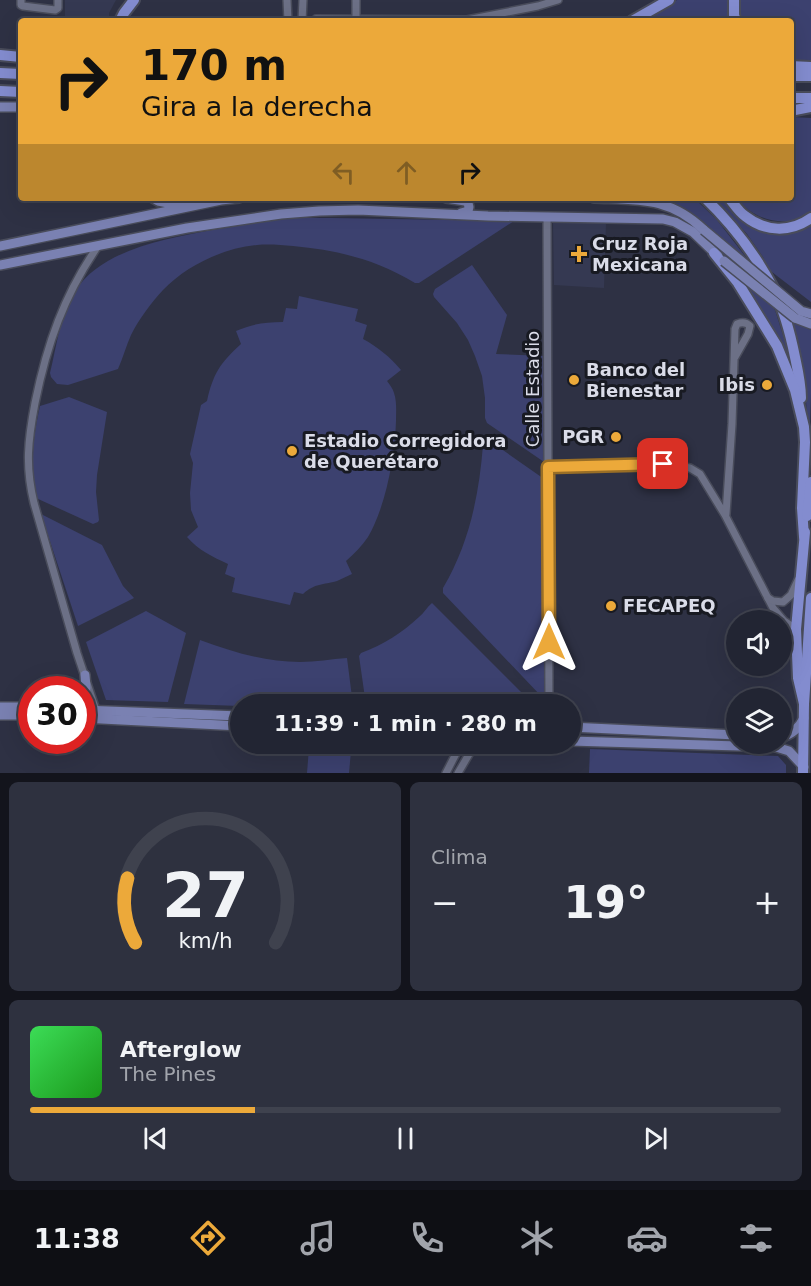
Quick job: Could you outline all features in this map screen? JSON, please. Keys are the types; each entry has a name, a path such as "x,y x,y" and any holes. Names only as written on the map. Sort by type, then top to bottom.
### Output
{"highway":[{"path":"122,18 134,0"},
{"path":"637,18 669,0"},
{"path":"734,0 735,18"},
{"path":"0,55 18,57"},
{"path":"794,66 811,67"},
{"path":"0,73 18,74"},
{"path":"794,76 811,76"},
{"path":"0,91 18,92"},
{"path":"794,98 811,98"},
{"path":"794,109 811,107"},
{"path":"708,201 758,262 775,292 791,339 801,385 801,412 805,442 802,508 804,537"},
{"path":"732,201 744,216 767,229 786,229 804,224 811,218"},
{"path":"714,253 738,283 777,346 795,390 801,412"},
{"path":"804,704 798,678 796,629 811,482"},
{"path":"804,770 804,704 811,598"}],"main road":[{"path":"0,107 18,107"},
{"path":"162,201 189,207"},
{"path":"0,246 214,201"},
{"path":"446,214 464,213 469,205 465,201"},
{"path":"652,201 683,212 801,311 811,314"},
{"path":"0,265 187,228 281,214 319,211 358,210 547,218 663,219 675,222 693,232 714,253 795,318 811,324"},
{"path":"0,707 18,707"},
{"path":"96,710 230,716"},
{"path":"0,715 18,715"},
{"path":"792,732 804,718"},
{"path":"96,719 230,725"},
{"path":"581,728 726,735"},
{"path":"581,741 776,747 789,751 804,770"}],"street":[{"path":"21,0 23,6 55,9 58,8 58,0"},
{"path":"287,0 288,18"},
{"path":"302,18 303,0"},
{"path":"356,0 356,18"},
{"path":"477,18 558,0"},
{"name":"Calle Estadio","path":"547,218 549,694"},
{"path":"85,675 30,486 28,442 39,382 52,335 78,279 98,246"},
{"path":"725,515 735,357"},
{"path":"548,467 663,464 690,468 700,474 725,515 773,608 784,621 796,629"},
{"path":"766,594 773,602 783,602 791,595 801,576"},
{"path":"446,773 456,754"},
{"path":"458,773 469,754"}],"shaded area":[{"path":"65,0 116,0 109,13 109,18 65,18"},
{"path":"677,0 728,0 730,18 651,18"},
{"path":"739,0 811,0 811,62 794,60 794,18 740,18"},
{"path":"794,117 811,118 811,212 793,220 778,221 755,214 740,201 794,201"},
{"path":"666,201 697,201 717,220 745,256 775,310 796,376 793,375 760,311 699,220"},
{"path":"717,201 730,201 779,233 794,232 811,226 811,302 768,269 763,257 747,234"},
{"path":"289,218 514,221 419,283 357,257 310,248 257,245 218,254 183,273 159,295 134,329 118,369 68,385 57,384 51,377 50,373 66,309 76,290 102,264 138,248 176,237"},
{"name":"Cruz Roja Mexicana","path":"553,223 606,223 604,288 554,285"},
{"path":"472,265 507,315 496,354 545,356 547,464 487,423 482,376 475,356 457,323 434,297 435,289"},
{"name":"Estadio Corregidora de Querétaro","path":"299,296 358,309 355,321 367,325 363,339 384,353 401,370 387,381 394,392 396,407 394,450 385,496 368,537 346,561 352,574 337,581 315,586 303,594 294,592 290,605 232,592 235,578 225,574 228,564 211,556 187,537 198,527 191,510 193,463 190,454 201,405 207,401 218,370 241,344 236,331 259,324 283,322 286,308 297,309"},
{"path":"791,321 811,330 809,450 805,384"},
{"path":"69,397 107,412 97,475 99,520 93,524 36,498 33,448 40,406"},
{"path":"490,441 547,481 546,694 539,694 443,593 443,588 466,537 479,483 483,445"},
{"path":"41,514 102,545 123,586 134,598 78,626"},
{"path":"432,603 523,694 364,694 359,656 361,653 399,633"},
{"path":"146,611 186,633 168,702 106,700 86,642"},
{"path":"200,640 237,652 287,662 347,658 352,694 230,694 230,706 184,704"},
{"path":"590,749 778,756 786,765 786,773 589,773"},
{"path":"309,754 351,754 349,773 307,773"}],"place":[{"name":"Cruz Roja Mexicana","path":"579,254"},
{"name":"Banco del Bienestar","path":"574,380"},
{"name":"Ibis","path":"767,385"},
{"name":"PGR","path":"616,437"},
{"name":"Estadio Corregidora de Querétaro","path":"292,451"},
{"name":"FECAPEQ","path":"611,606"}],"route":[{"path":"549,642 548,467 663,464"}]}
